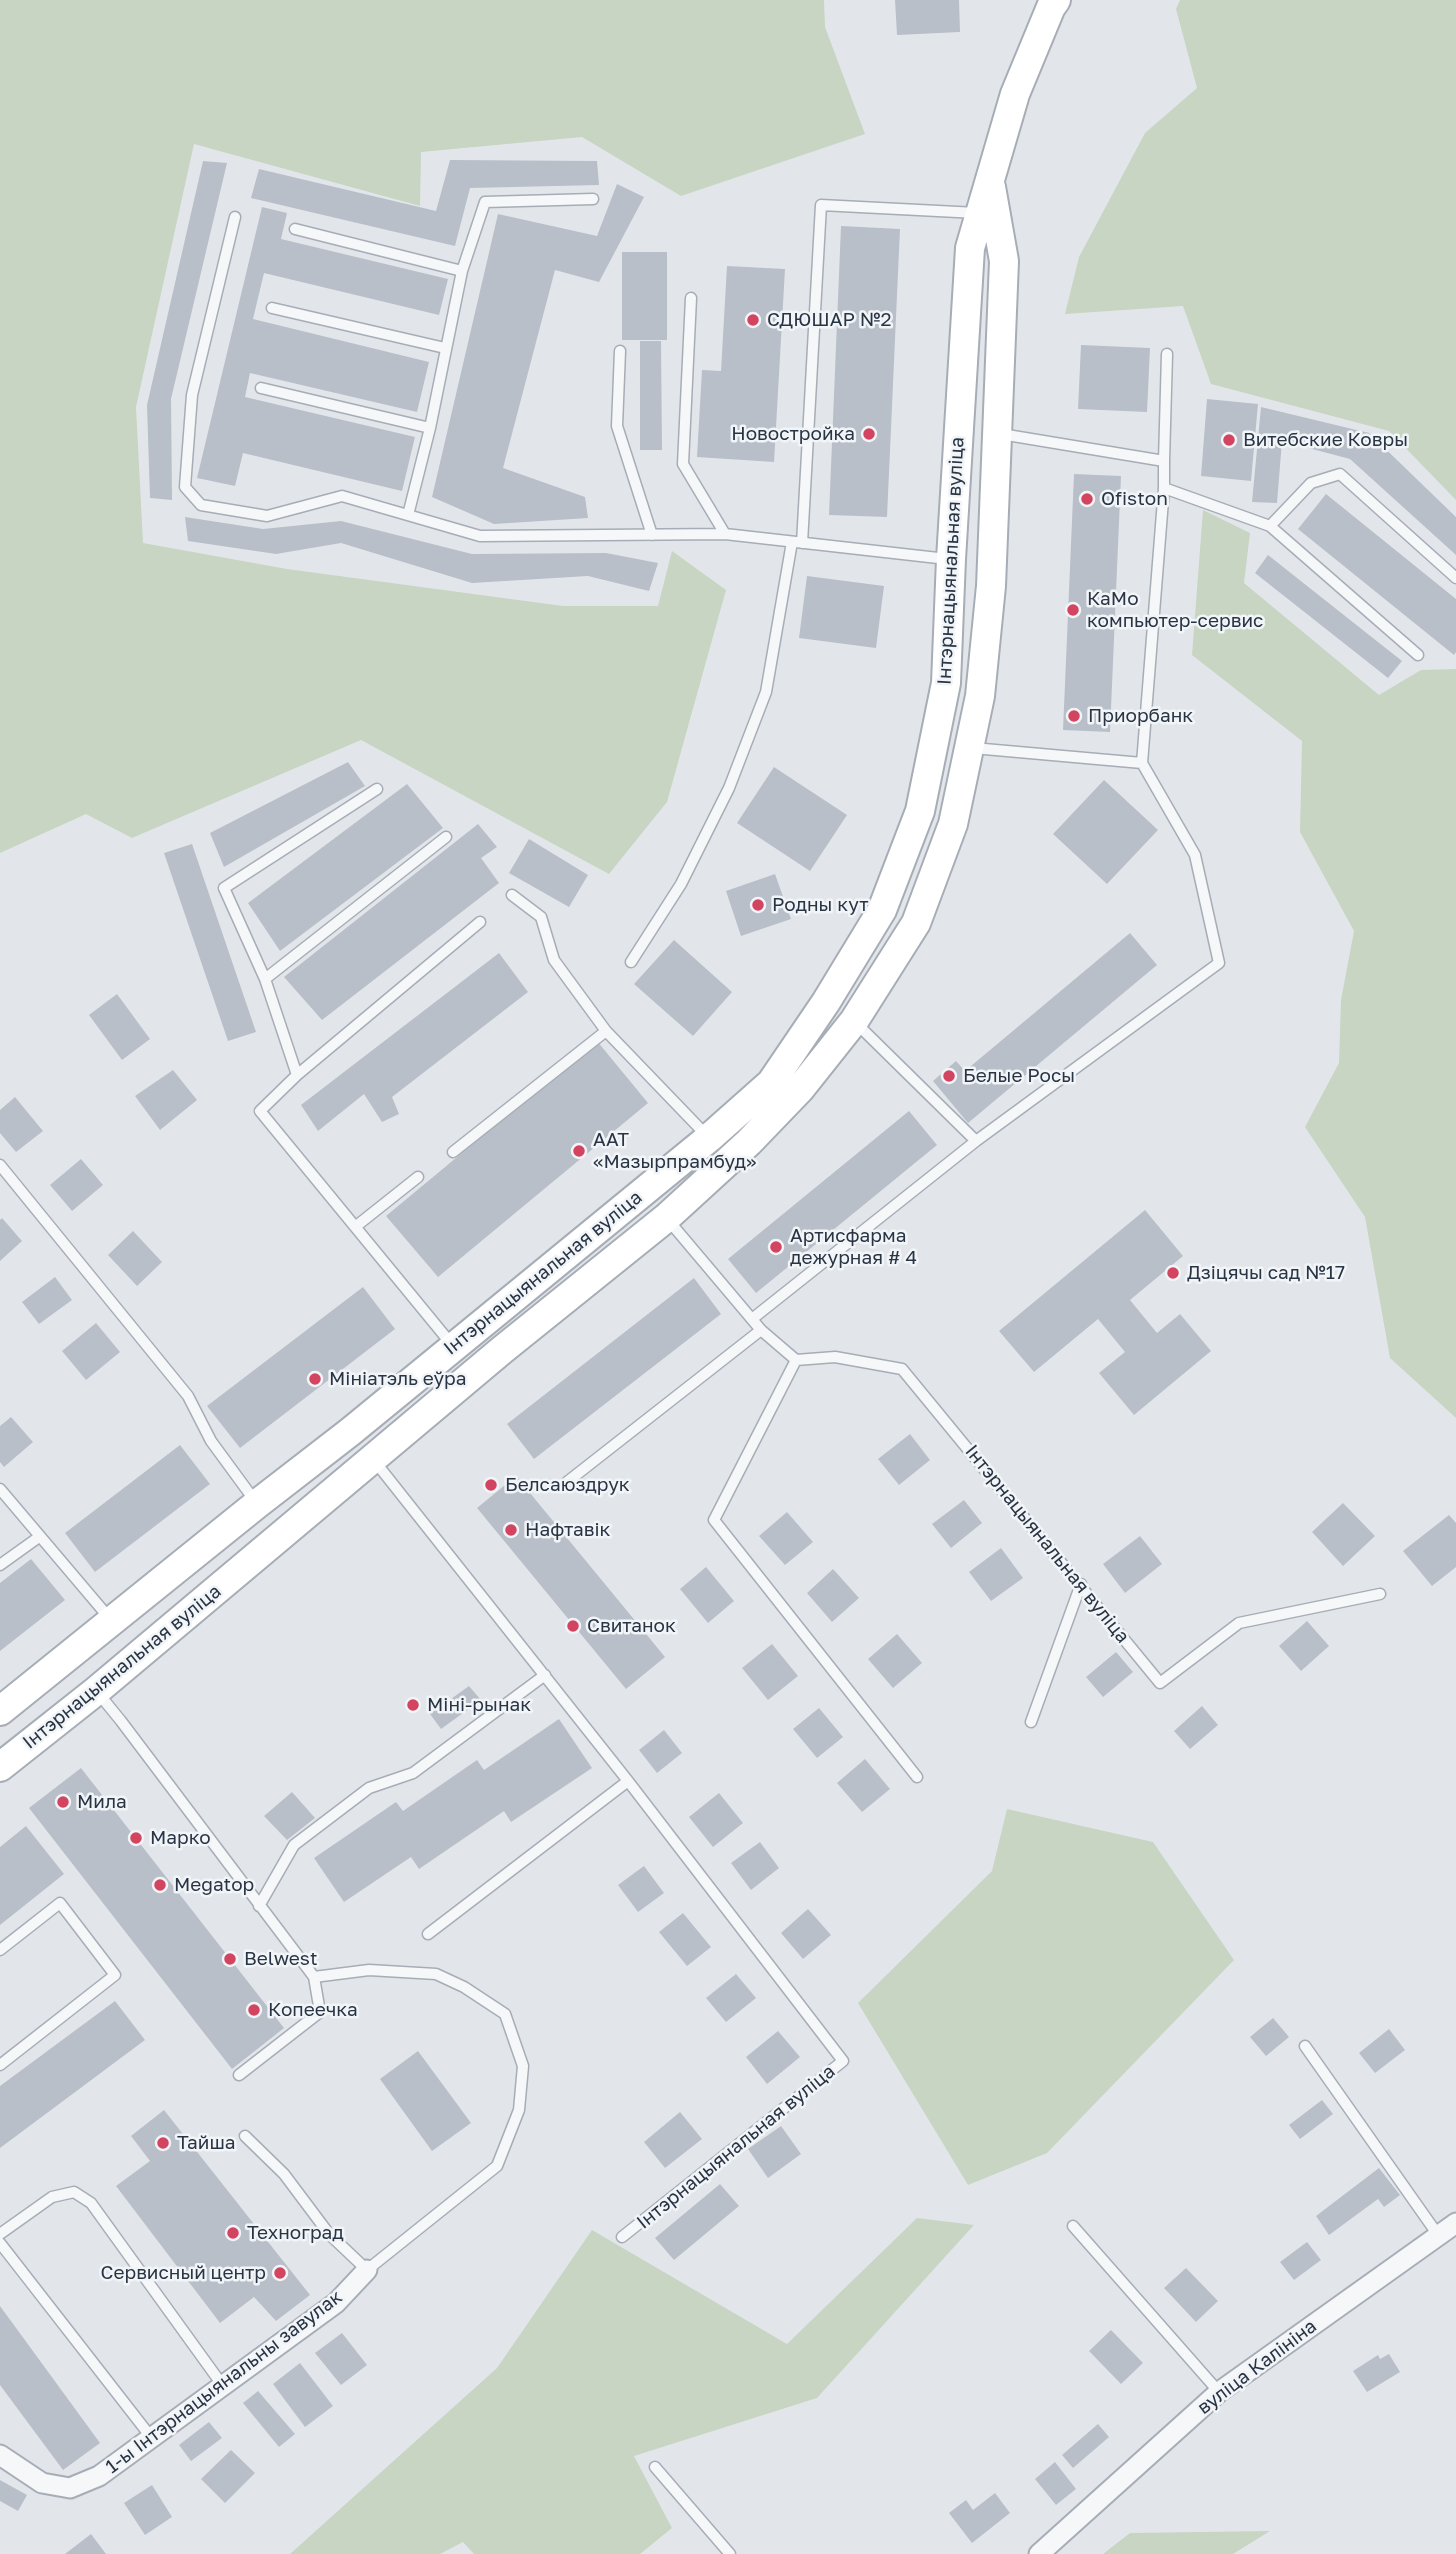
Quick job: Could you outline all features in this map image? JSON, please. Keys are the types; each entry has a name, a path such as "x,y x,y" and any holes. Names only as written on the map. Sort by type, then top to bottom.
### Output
{"main road":[{"name":"Інтэрнацыянальная вуліца","path":"0,1711 257,1504 350,1433 709,1138 771,1083 826,1002 882,910 920,811 946,683 970,248 1015,94 1056,0"},
{"name":"Інтэрнацыянальная вуліца","path":"0,1767 96,1691 502,1350 666,1218 800,1089 854,1021 916,923 953,824 980,696 989,600 1004,261 990,182"},
{"path":"826,1002 854,1021"},
{"path":"350,1433 373,1459"}],"street":[{"name":"вуліца Калініна","path":"1039,2554 1219,2392 1456,2223"},
{"name":"1-ы Інтэрнацыянальны завулак","path":"0,2455 42,2483 70,2488 99,2476 337,2304 368,2270"}],"lane":[{"path":"408,515 430,428 462,271 485,202 593,199"},
{"path":"631,962 681,884 729,788 766,692 797,542 821,205 981,213"},
{"path":"235,217 192,395 184,487 201,505 267,516 342,496 480,536 725,534 951,559"},
{"path":"295,229 462,271"},
{"path":"691,298 683,464 725,534"},
{"path":"272,308 445,348"},
{"path":"620,351 617,426 652,535"},
{"path":"752,1319 976,1141 1219,962 1195,855 1142,763 1164,488 1167,354"},
{"path":"261,388 430,428"},
{"path":"997,433 1164,461"},
{"path":"1270,526 1311,483 1340,474 1456,578"},
{"path":"1164,488 1270,526 1418,655"},
{"path":"969,748 1142,763"},
{"path":"297,1075 265,979 224,888 376,789"},
{"path":"265,979 446,836"},
{"path":"512,895 541,917 554,960 606,1031 709,1138"},
{"path":"453,1347 260,1111 297,1075 480,922"},
{"path":"854,1021 976,1141"},
{"path":"453,1152 606,1031"},
{"path":"0,1165 188,1396 211,1441 257,1504"},
{"path":"355,1227 418,1177"},
{"path":"666,1218 761,1330 796,1360 714,1520 918,1777"},
{"path":"567,1482 761,1330"},
{"name":"Інтэрнацыянальная вуліца","path":"796,1360 835,1357 902,1369 1160,1683 1239,1623 1380,1594"},
{"name":"Інтэрнацыянальная вуліца","path":"373,1459 628,1781 843,2061 622,2237"},
{"path":"0,1489 112,1621"},
{"path":"0,1565 39,1536"},
{"path":"1031,1722 1081,1584"},
{"path":"259,1906 294,1845 369,1788 413,1773 545,1675"},
{"path":"96,1691 314,1977 320,2012 239,2075"},
{"path":"428,1934 628,1781"},
{"path":"0,1950 60,1903 115,1975 0,2065"},
{"path":"244,2136 285,2174 329,2234 368,2270 497,2166 519,2110 523,2066 505,2014 464,1987 436,1974 369,1970 314,1977"},
{"path":"1305,2046 1438,2235"},
{"path":"0,2234 52,2197 74,2192 91,2203 223,2386"},
{"path":"1073,2225 1219,2392"},
{"path":"0,2243 151,2437"},
{"path":"655,2467 730,2554"}],"green space":[{"path":"0,0 824,0 825,27 865,134 681,196 582,137 421,152 420,206 194,144 136,407 143,543 287,569 563,606 658,606 672,551 726,590 667,802 609,874 361,740 132,838 86,814 0,853"},
{"path":"1180,0 1456,0 1456,500 1389,431 1211,384 1183,306 1065,314 1079,257 1145,133 1197,88 1176,9"},
{"path":"1203,510 1250,533 1244,583 1379,695 1421,670 1456,669 1456,1418 1390,1358 1365,1217 1305,1127 1339,1063 1341,1000 1354,931 1300,832 1302,741 1192,655"},
{"path":"1007,1809 1153,1842 1234,1960 1047,2153 968,2185 858,2003 992,1871"},
{"path":"917,2218 974,2225 817,2398 634,2456 672,2528 640,2554 474,2554 463,2542 440,2554 290,2554 497,2368 592,2230 787,2344"},
{"path":"1270,2531 1233,2554 1103,2554 1130,2533"}],"building":[{"path":"895,0 959,0 960,32 897,35"},
{"path":"450,160 597,161 599,185 470,188 455,246 251,198 259,169 436,211"},
{"path":"203,161 227,163 171,399 172,500 150,498 147,405"},
{"path":"617,184 644,197 599,282 555,270 503,468 585,497 588,518 494,524 432,497 498,214 597,236"},
{"path":"262,207 287,213 281,239 448,279 439,315 264,273 253,319 429,362 417,412 250,373 245,397 415,437 402,491 243,453 235,486 197,478"},
{"path":"841,226 900,229 887,517 829,515"},
{"path":"622,252 667,252 667,340 622,340"},
{"name":"СДЮШАР №2","path":"727,266 785,269 774,462 697,457 702,370 721,371"},
{"path":"640,341 661,341 662,450 640,450"},
{"path":"1081,345 1150,348 1147,412 1078,409"},
{"name":"Витебские Ковры","path":"1207,399 1258,404 1251,481 1201,476"},
{"path":"1261,407 1369,433 1456,517 1456,555 1350,459 1282,441 1277,503 1252,502"},
{"path":"1074,474 1121,476 1110,732 1063,730"},
{"path":"1326,494 1456,599 1454,655 1298,529"},
{"path":"185,517 263,529 341,521 472,554 606,553 658,563 649,591 588,576 472,583 341,543 276,554 188,541"},
{"path":"1268,555 1402,661 1388,678 1255,573"},
{"path":"807,576 884,586 876,648 799,638"},
{"path":"348,762 365,786 224,867 210,833"},
{"path":"774,767 847,815 810,871 737,823"},
{"path":"1104,780 1158,830 1107,884 1053,834"},
{"path":"407,784 443,828 280,951 248,903"},
{"path":"478,824 497,847 481,858 499,883 322,1020 284,977"},
{"path":"529,839 588,875 569,907 509,873"},
{"path":"192,844 256,1032 228,1041 164,853"},
{"name":"Родны кут","path":"775,874 791,919 741,936 726,891"},
{"path":"1130,933 1157,965 968,1123 933,1081 956,1061 965,1071"},
{"path":"674,940 732,992 693,1036 634,984"},
{"path":"499,953 528,992 392,1097 399,1114 382,1122 364,1094 318,1131 301,1105"},
{"path":"117,994 150,1039 122,1060 89,1015"},
{"name":"ААТ «Мазырпрамбуд»","path":"597,1041 648,1103 438,1277 386,1216"},
{"path":"173,1070 197,1100 160,1130 135,1096"},
{"path":"15,1097 43,1131 16,1152 0,1133 0,1110"},
{"path":"909,1111 937,1145 756,1293 728,1259"},
{"path":"81,1159 103,1185 72,1211 50,1185"},
{"path":"1145,1210 1183,1256 1130,1300 1157,1333 1180,1314 1211,1351 1134,1415 1099,1373 1125,1352 1098,1319 1034,1372 999,1331"},
{"path":"2,1218 22,1241 0,1261 0,1220"},
{"path":"133,1231 162,1262 137,1286 108,1255"},
{"path":"55,1277 72,1300 39,1324 22,1302"},
{"path":"694,1278 721,1314 534,1459 507,1424"},
{"path":"363,1287 395,1329 240,1448 207,1406"},
{"path":"96,1323 120,1352 86,1380 62,1351"},
{"path":"11,1417 33,1442 4,1467 0,1462 0,1426"},
{"path":"910,1434 930,1460 899,1485 878,1459"},
{"path":"180,1445 210,1484 95,1572 65,1533"},
{"path":"516,1476 665,1657 626,1689 477,1508"},
{"path":"964,1500 982,1523 951,1548 932,1524"},
{"path":"1343,1503 1375,1536 1343,1566 1312,1532"},
{"path":"787,1512 813,1542 785,1565 759,1536"},
{"path":"1449,1515 1456,1523 1456,1567 1432,1586 1403,1551"},
{"path":"1140,1536 1162,1564 1125,1593 1103,1564"},
{"path":"1001,1548 1023,1578 991,1601 969,1572"},
{"path":"31,1559 65,1600 0,1651 0,1583"},
{"path":"706,1567 734,1601 708,1623 680,1589"},
{"path":"833,1569 859,1598 832,1622 807,1593"},
{"path":"1307,1621 1329,1646 1301,1671 1279,1646"},
{"path":"897,1634 922,1663 893,1688 868,1659"},
{"path":"772,1644 798,1676 768,1700 742,1668"},
{"path":"1116,1652 1133,1672 1103,1697 1086,1677"},
{"path":"469,1686 481,1700 441,1729 430,1714"},
{"path":"1202,1706 1218,1725 1190,1749 1174,1731"},
{"path":"819,1708 843,1737 817,1758 793,1729"},
{"path":"559,1719 592,1768 511,1822 504,1811 419,1869 411,1857 344,1902 314,1858 396,1802 403,1811 477,1760 484,1770"},
{"path":"664,1730 682,1753 657,1773 639,1750"},
{"path":"865,1759 890,1789 862,1812 837,1783"},
{"path":"81,1768 284,2028 232,2069 29,1808"},
{"path":"292,1792 315,1818 287,1840 264,1816"},
{"path":"719,1793 743,1823 713,1847 689,1817"},
{"path":"26,1826 64,1874 0,1925 0,1847"},
{"path":"760,1842 779,1868 751,1890 731,1863"},
{"path":"644,1866 664,1893 638,1912 618,1885"},
{"path":"808,1909 831,1935 803,1959 781,1933"},
{"path":"683,1913 711,1947 687,1966 659,1932"},
{"path":"736,1974 756,1998 726,2022 706,1998"},
{"path":"115,2001 145,2040 0,2148 0,2086"},
{"path":"1273,2018 1289,2037 1266,2056 1250,2037"},
{"path":"1389,2029 1405,2050 1375,2073 1359,2053"},
{"path":"778,2031 800,2057 767,2084 746,2057"},
{"path":"418,2051 471,2123 432,2151 380,2079"},
{"path":"1322,2100 1333,2114 1300,2139 1289,2125"},
{"path":"164,2110 310,2295 276,2321 254,2297 220,2323 116,2186 150,2161 131,2136"},
{"path":"680,2112 702,2139 665,2168 644,2142"},
{"path":"781,2126 801,2154 768,2178 748,2149"},
{"path":"1379,2168 1400,2195 1384,2207 1378,2199 1329,2235 1316,2216"},
{"path":"720,2184 739,2206 674,2260 655,2238"},
{"path":"1307,2242 1321,2260 1294,2280 1280,2262"},
{"path":"1186,2268 1218,2301 1196,2322 1164,2288"},
{"path":"0,2306 100,2443 63,2470 0,2385"},
{"path":"1111,2330 1143,2363 1121,2384 1089,2351"},
{"path":"342,2333 367,2365 341,2385 315,2353"},
{"path":"1389,2354 1400,2372 1367,2392 1353,2371 1378,2355 1380,2359"},
{"path":"300,2363 333,2406 305,2427 273,2384"},
{"path":"258,2391 295,2434 279,2447 243,2403"},
{"path":"209,2422 222,2438 191,2461 179,2445"},
{"path":"1098,2424 1109,2437 1073,2468 1062,2455"},
{"path":"231,2450 255,2473 225,2503 201,2479"},
{"path":"1055,2462 1076,2489 1056,2505 1035,2479"},
{"path":"0,2480 27,2495 18,2511 0,2501"},
{"path":"152,2485 172,2517 145,2535 124,2503"},
{"path":"995,2493 1010,2513 972,2543 949,2513 966,2500 973,2510"},
{"path":"91,2534 106,2554 65,2554"}],"place":[{"name":"СДЮШАР №2","path":"753,320"},
{"name":"Новостройка","path":"869,434"},
{"name":"Витебские Ковры","path":"1229,440"},
{"name":"Ofiston","path":"1087,499"},
{"name":"КаМо компьютер-сервис","path":"1073,610"},
{"name":"Приорбанк","path":"1074,716"},
{"name":"Родны кут","path":"758,905"},
{"name":"Белые Росы","path":"949,1076"},
{"name":"ААТ «Мазырпрамбуд»","path":"579,1151"},
{"name":"Артисфарма дежурная # 4","path":"776,1247"},
{"name":"Дзіцячы сад №17","path":"1173,1273"},
{"name":"Мініатэль еўра","path":"315,1379"},
{"name":"Белсаюздрук","path":"491,1485"},
{"name":"Нафтавік","path":"511,1530"},
{"name":"Свитанок","path":"573,1626"},
{"name":"Міні-рынак","path":"413,1705"},
{"name":"Мила","path":"63,1802"},
{"name":"Марко","path":"136,1838"},
{"name":"Megatop","path":"160,1885"},
{"name":"Belwest","path":"230,1959"},
{"name":"Копеечка","path":"254,2010"},
{"name":"Тайша","path":"163,2143"},
{"name":"Техноград","path":"233,2233"},
{"name":"Сервисный центр","path":"280,2273"}]}
